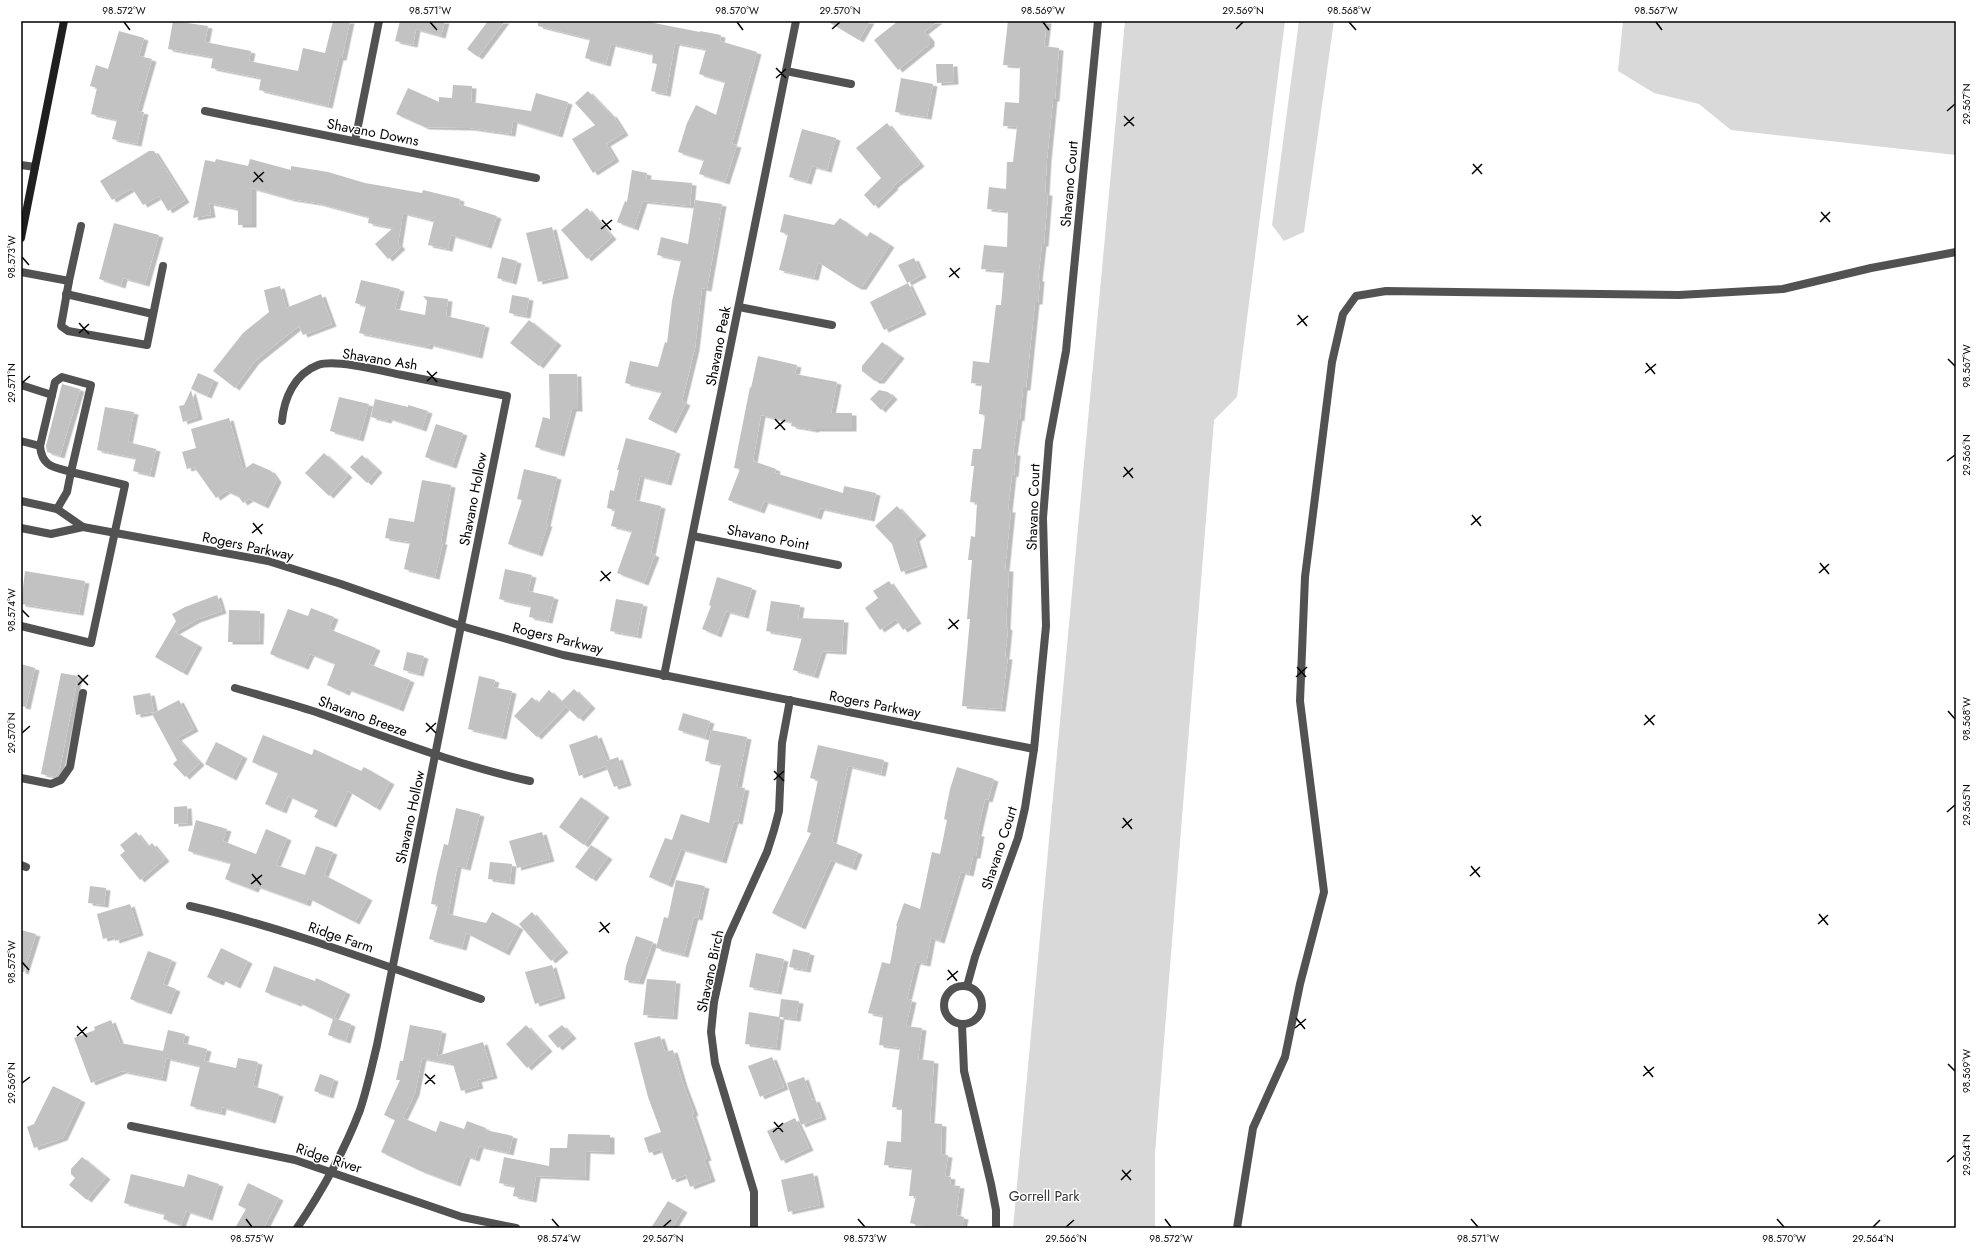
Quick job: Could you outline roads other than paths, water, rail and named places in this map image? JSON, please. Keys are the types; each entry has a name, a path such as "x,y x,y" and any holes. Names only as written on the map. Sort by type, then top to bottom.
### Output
{"main road":[{"path":"21,238 64,21"}],"street":[{"path":"355,141 379,21"},
{"name":"Shavano Peak","path":"664,676 796,21"},
{"name":"Shavano Court","path":"967,986 975,957 1018,838 1026,808 1034,749 1046,626 1043,518 1049,442 1066,351 1098,21"},
{"path":"786,71 851,84"},
{"name":"Shavano Downs","path":"205,112 536,178"},
{"path":"21,165 35,167"},
{"path":"82,226 66,294 61,326 68,331 147,345 163,266"},
{"path":"1237,1228 1253,1128 1285,1057 1300,984 1324,892 1300,701 1305,577 1332,362 1343,314 1356,296 1386,291 1679,295 1783,289 1871,268 1956,252"},
{"path":"21,272 69,281"},
{"path":"66,294 153,314"},
{"path":"739,306 832,325"},
{"name":"Shavano Ash","path":"282,422 287,396 297,380 307,371 319,365 349,364 507,396"},
{"path":"21,626 91,643 116,533 125,485 71,472 47,464 41,456 40,446 55,382 62,377 91,386 71,472 67,492 57,509"},
{"path":"21,384 52,395"},
{"name":"Shavano Hollow","path":"297,1228 318,1197 332,1172 360,1108 377,1045 507,396"},
{"path":"21,441 40,446"},
{"name":"Rogers Parkway","path":"21,501 57,509 83,527"},
{"name":"Rogers Parkway","path":"21,528 51,534 83,527 268,561 341,584 461,626 563,655 1034,749"},
{"name":"Shavano Point","path":"693,536 838,565"},
{"name":"Shavano Breeze","path":"235,688 315,712 436,755 496,774 530,781"},
{"path":"21,778 51,784 61,780 70,767 83,693"},
{"name":"Shavano Birch","path":"754,1228 754,1192 715,1062 711,1032 714,1002 728,938 766,852 779,811 782,743 790,700"},
{"name":"Ridge Farm","path":"190,906 240,918 284,931 481,999"},
{"path":"967,986 978,993 982,1007 976,1020 962,1025 949,1019 943,1006 947,993 953,988 967,986"},
{"path":"962,1025 964,1071 991,1184 996,1210 996,1228"},
{"name":"Ridge River","path":"131,1126 258,1151 332,1172 462,1217 516,1228"}],"park label":[{"name":"Gorrell Park","path":"1044,1196"}]}
